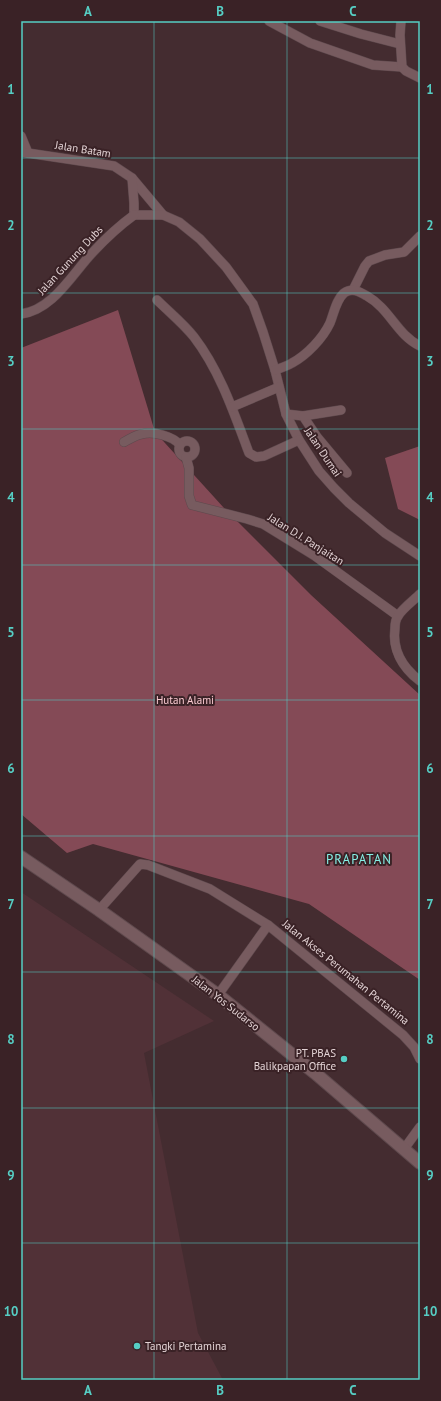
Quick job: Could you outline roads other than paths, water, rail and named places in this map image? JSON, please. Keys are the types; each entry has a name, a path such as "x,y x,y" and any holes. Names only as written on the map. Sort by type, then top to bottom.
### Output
{"main road":[{"name":"Jalan Yos Sudarso","path":"21,857 99,910 218,995 420,1162"}],"street":[{"path":"269,21 310,42 373,65 397,67 420,78"},
{"path":"320,21 361,34 397,43"},
{"path":"397,67 397,43 401,21"},
{"name":"Jalan Batam","path":"21,136 24,153 114,166 132,178 163,215"},
{"path":"132,178 134,215 163,215"},
{"name":"Jalan Gunung Dubs","path":"21,314 34,311 51,300 111,233 134,215"},
{"name":"Jalan Dumai","path":"163,215 179,222 200,239 226,267 253,304 264,332 280,387 286,414 299,440 319,471 334,488 385,533 420,556"},
{"path":"353,290 369,261 385,255 404,252 420,236"},
{"path":"275,370 293,363 315,344 329,324 335,307 343,295 346,292 353,290 368,296 376,302 394,321 405,336 410,341 420,346"},
{"path":"157,300 193,336 203,349 215,369 232,407 249,453 256,457 264,456 299,440"},
{"path":"232,407 280,387"},
{"path":"286,414 303,416 341,410"},
{"path":"303,416 347,473"},
{"path":"124,442 137,435 146,433 171,438 180,445"},
{"path":"185,442 191,442 194,450 191,456 183,456 179,451 180,445 185,442"},
{"name":"Jalan D.I. Panjaitan","path":"186,457 189,468 189,496 192,505 263,524 315,556 398,616"},
{"path":"420,594 398,616 394,635 396,649 401,661 411,674 420,681"},
{"name":"Jalan Akses Perumahan Pertamina","path":"99,910 140,864 148,865 210,889 268,925 403,1035 414,1047 420,1059"},
{"name":"Jalan Akses Perumahan Pertamina","path":"218,995 268,925"},
{"path":"404,1149 420,1127"}],"place":[{"name":"PT. PBAS Balikpapan Office","path":"344,1059"},
{"name":"Tangki Pertamina","path":"137,1346"}],"district":[{"name":"PRAPATAN","path":"359,859"}],"park label":[{"name":"Hutan Alami","path":"185,700"}]}
